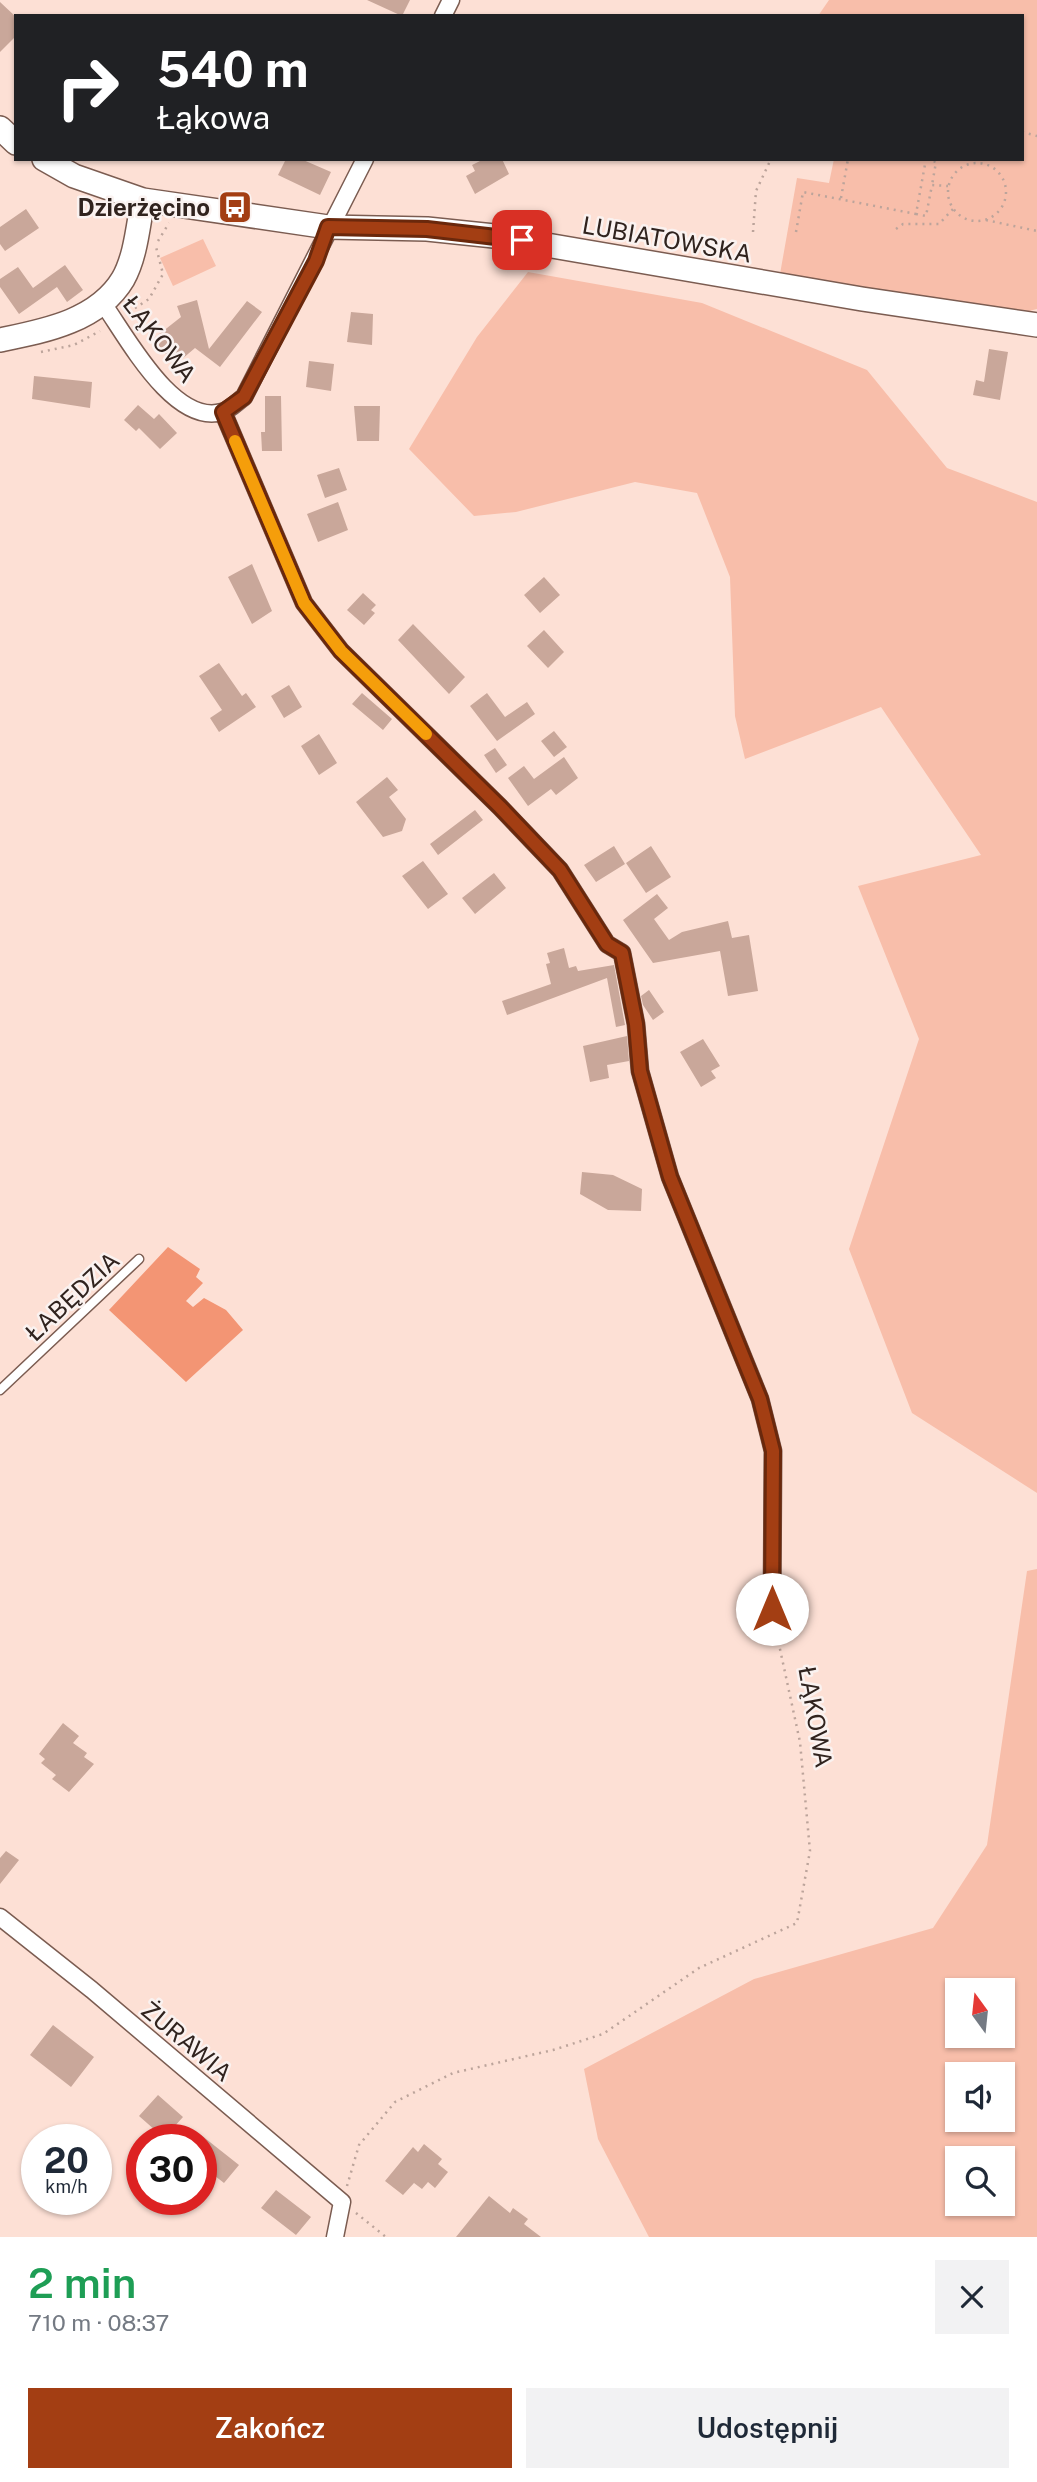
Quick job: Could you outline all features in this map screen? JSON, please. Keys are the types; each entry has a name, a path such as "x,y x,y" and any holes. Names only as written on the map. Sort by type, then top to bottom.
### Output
{"street":[{"path":"0,128 14,141"},
{"name":"LUBIATOWSKA","path":"48,161 74,176 143,200 328,227 427,229 494,236 862,299 1037,325"},
{"path":"364,161 328,227 316,261 244,397 223,412 304,603 341,651 500,807 560,870 607,944 622,953 636,1024 640,1071 670,1177 760,1399 773,1451 772,1609"},
{"path":"0,340 109,311 122,279 143,200"},
{"name":"ŁĄKOWA","path":"109,311 169,394 197,412 223,412"},
{"name":"ŻURAWIA","path":"0,1917 92,1990 342,2203"},
{"path":"335,2237 342,2203"}],"lane":[{"name":"ŁABĘDZIA","path":"0,1390 139,1259"}],"path":[{"path":"754,232 756,191 770,161"},
{"path":"841,198 848,161"},
{"path":"916,214 927,161"},
{"path":"796,232 803,192 926,216 936,161"},
{"path":"986,220 1003,206 1005,183 990,166 981,161 960,168 948,186 953,209 967,220 986,220 1037,231"},
{"path":"932,184 948,186"},
{"path":"895,229 903,224 939,225 953,209"},
{"path":"109,311 149,299 163,274 156,247 173,221"},
{"name":"ŁĄKOWA","path":"342,2203 359,2145 395,2102 453,2073 553,2050 603,2034 699,1968 797,1923 810,1851 800,1742 772,1609"},
{"path":"342,2203 386,2237"}],"shaded area":[{"path":"829,0 1037,0 1037,309 1021,313 780,274 797,178 829,183 834,161 1024,161 1024,14 819,14"},
{"path":"203,239 216,266 173,286 160,258"},
{"path":"528,272 702,303 867,370 947,468 1037,502 1037,1493 912,1413 849,1249 919,1039 858,886 981,855 881,707 745,759 735,716 730,577 697,493 635,482 516,512 474,516 409,449 477,337"},
{"path":"168,1247 200,1269 196,1277 203,1283 186,1301 193,1307 204,1298 226,1310 243,1330 186,1382 109,1310"},
{"path":"1037,1569 1037,2237 649,2237 598,2139 584,2069 754,1979 933,1928 987,1845 1027,1571"}],"building":[{"path":"367,0 410,0 403,14"},
{"path":"0,2 14,15 14,38 0,52"},
{"path":"285,161 306,161 331,172 320,195 278,175"},
{"path":"480,161 503,161 509,174 475,194 466,176 475,171 472,165"},
{"path":"26,209 39,228 5,251 0,244 0,227"},
{"path":"65,265 83,290 67,302 57,287 19,314 0,287 0,279 18,267 33,288"},
{"path":"197,300 209,349 247,301 262,312 220,367 195,348 175,365 153,339 181,317 177,306"},
{"path":"351,312 373,314 372,345 347,342"},
{"path":"989,349 1008,352 1000,400 973,395 976,380 984,382"},
{"path":"309,361 334,364 331,391 306,387"},
{"path":"34,376 92,382 90,408 32,399"},
{"path":"265,396 281,396 282,451 262,451"},
{"path":"138,405 154,419 159,414 177,433 160,449 139,428 136,431 124,420"},
{"path":"354,406 380,406 379,441 357,441"},
{"path":"339,468 347,490 325,498 317,475"},
{"path":"338,502 348,530 318,542 307,514"},
{"path":"252,564 272,611 252,624 228,577"},
{"path":"544,577 560,595 540,613 524,595"},
{"path":"363,593 376,605 371,610 375,613 364,625 347,610"},
{"path":"413,624 465,677 449,694 398,640"},
{"path":"544,630 564,652 548,668 527,646"},
{"path":"219,663 242,696 246,693 256,707 219,732 210,718 222,710 199,676"},
{"path":"289,685 302,707 284,718 271,696"},
{"path":"362,693 392,719 383,730 352,704"},
{"path":"487,693 505,717 527,702 535,714 497,741 470,706"},
{"path":"554,731 567,747 554,757 541,741"},
{"path":"319,734 337,763 319,775 301,746"},
{"path":"495,748 507,765 496,773 484,755"},
{"path":"564,757 578,778 556,795 551,789 528,806 508,778 524,766 534,779"},
{"path":"387,777 398,790 389,797 406,819 402,831 383,837 356,802"},
{"path":"475,810 483,820 438,855 430,844"},
{"path":"614,846 625,864 596,882 584,865"},
{"path":"651,846 671,877 646,893 626,863"},
{"path":"423,861 448,894 428,909 402,876"},
{"path":"494,873 506,888 475,914 462,898"},
{"path":"657,894 668,908 654,919 669,940 682,932 728,921 732,938 749,935 758,991 728,996 720,951 653,963 623,920"},
{"path":"564,948 569,968 576,966 578,971 614,965 625,1025 616,1027 607,978 507,1015 502,1001 551,984 546,964 550,963 547,953"},
{"path":"649,990 664,1012 653,1020 643,1005 641,996"},
{"path":"627,1036 629,1061 607,1065 609,1078 590,1082 583,1046"},
{"path":"703,1039 720,1066 711,1071 716,1078 701,1087 680,1052"},
{"path":"582,1172 613,1175 642,1189 641,1211 608,1210 580,1194"},
{"path":"63,1723 79,1736 73,1743 87,1753 84,1757 94,1764 69,1792 52,1779 56,1775 41,1763 45,1759 39,1754"},
{"path":"6,1851 19,1860 0,1884 0,1858"},
{"path":"53,2025 94,2057 71,2087 30,2055"},
{"path":"158,2095 183,2117 177,2124 148,2124 139,2116"},
{"path":"424,2144 442,2159 438,2164 448,2172 435,2188 428,2182 422,2189 414,2183 403,2195 385,2181 413,2147 418,2152"},
{"path":"217,2148 239,2165 224,2183 217,2178"},
{"path":"276,2190 311,2217 296,2235 261,2208"},
{"path":"489,2196 510,2213 513,2208 528,2219 524,2224 541,2237 456,2237"}],"slow traffic":[{"path":"235,441 278,548 304,603 341,651 426,734"}],"place":[{"name":"Dzierżęcino","path":"235,207"}],"route":[{"path":"522,240 427,229 328,227 316,261 244,397 223,412 278,548 304,603 341,651 500,807 560,870 595,928 607,944 622,953 636,1024 640,1071 670,1177 760,1399 773,1451 772,1609"}]}
